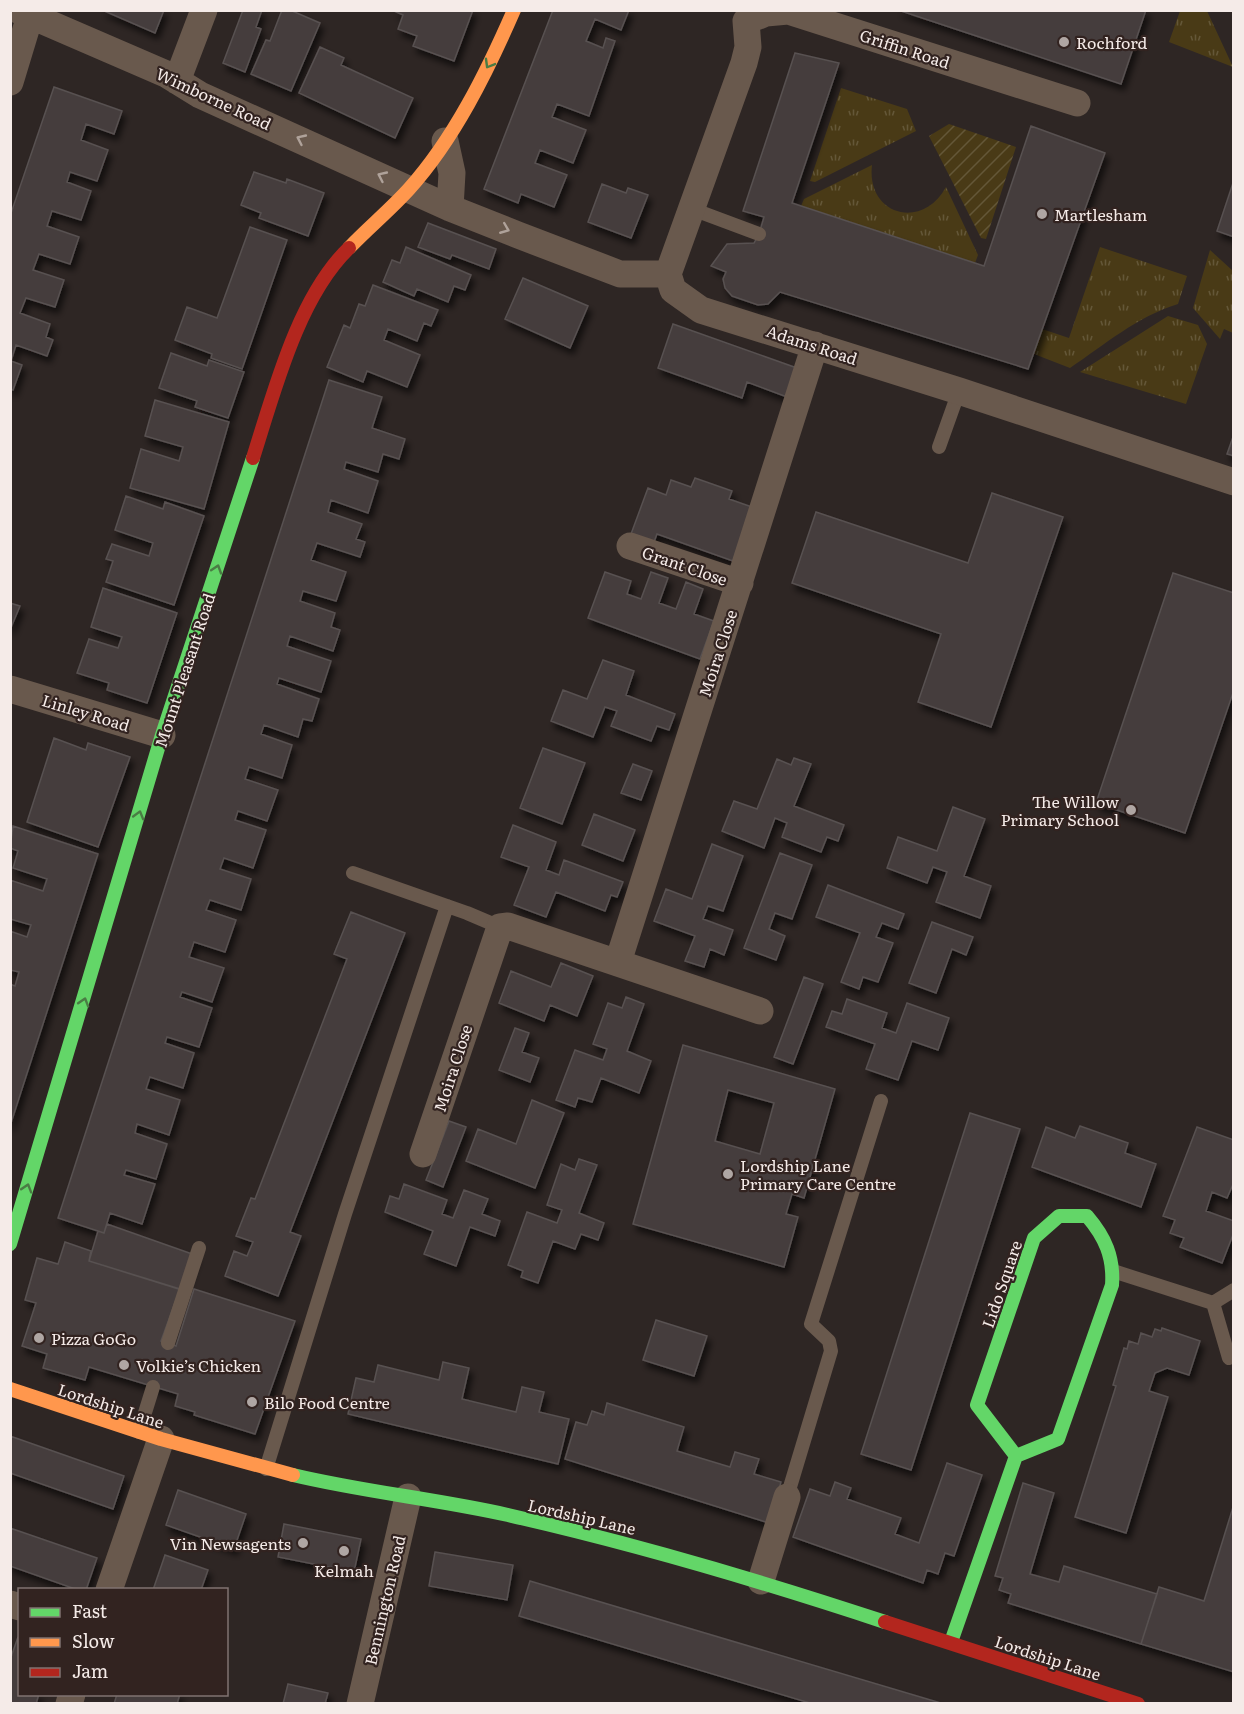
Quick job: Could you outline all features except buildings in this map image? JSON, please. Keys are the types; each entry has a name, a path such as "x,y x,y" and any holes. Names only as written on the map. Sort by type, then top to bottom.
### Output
{"street":[{"path":"171,78 204,10"},
{"name":"Mount Pleasant Road","path":"10,1244 162,735 291,341 312,300 341,255 409,189 445,141 495,54 513,10"},
{"name":"Griffin Road","path":"742,16 788,11 1077,103"},
{"path":"10,81 24,13"},
{"name":"Wimborne Road","path":"24,13 171,78 200,94 409,189"},
{"path":"409,189 450,208 620,274 668,274 744,63 748,47 742,16"},
{"path":"445,141 452,173 450,208"},
{"name":"Adams Road","path":"668,274 673,290 701,310 959,391 1233,482"},
{"name":"Moira Close","path":"618,962 815,345"},
{"name":"Grant Close","path":"630,546 740,583"},
{"name":"Linley Road","path":"10,689 162,735"},
{"path":"500,927 508,926 760,1011"},
{"name":"Moira Close","path":"423,1154 500,927"},
{"name":"Lido Square","path":"1059,1216 1087,1216 1099,1228 1114,1263 1112,1285 1058,1439 1016,1456 977,1405 1034,1238 1059,1216"},
{"name":"Lordship Lane","path":"10,1389 150,1436 266,1469 505,1514 621,1541 761,1581 1138,1704"},
{"path":"111,1588 150,1436"},
{"path":"951,1642 1016,1456"},
{"name":"Bennington Road","path":"360,1704 408,1497"},
{"path":"761,1581 787,1497"}],"lane":[{"path":"692,209 759,234"},
{"path":"939,447 959,391"},
{"path":"353,873 500,927"},
{"path":"266,1469 345,1214 447,906"},
{"path":"787,1497 831,1351 829,1341 811,1324 881,1101"},
{"path":"168,1343 199,1248"},
{"path":"1113,1270 1213,1303"},
{"path":"1213,1303 1233,1290"},
{"path":"1213,1303 1229,1358"},
{"path":"150,1436 153,1387"}],"green space":[{"path":"1180,11 1207,11 1233,67 1169,42"},
{"path":"841,88 907,109 916,131 815,182 810,181"},
{"path":"949,124 1016,147 986,239 981,238 929,136"},
{"path":"872,165 872,182 878,196 886,206 898,211 910,213 923,209 936,201 946,187 978,255 975,263 801,206 804,199"},
{"path":"1100,247 1187,276 1178,304 1135,323 1070,368 1034,354 1042,329 1069,338"},
{"path":"1210,250 1233,271 1233,333 1224,329 1220,339 1193,308"},
{"path":"1168,316 1198,325 1207,344 1186,404 1080,372"}],"traffic: fast":[{"path":"10,1244 162,735 253,458"},
{"path":"951,1642 1016,1456 1058,1439 1112,1285 1110,1256 1099,1232 1087,1216 1059,1216 1034,1238 977,1405 1016,1456"},
{"path":"293,1475 481,1509 556,1526 698,1564 885,1622"}],"traffic: slow":[{"path":"349,248 409,189 441,149 481,81 514,10"},
{"path":"10,1389 161,1439 293,1475"}],"traffic: jam":[{"path":"253,458 279,375 302,319 315,292 331,268 349,248"},
{"path":"885,1622 1138,1704"}],"place":[{"name":"Rochford","path":"1064,42"},
{"name":"Martlesham","path":"1042,214"},
{"name":"The Willow Primary School","path":"1131,810"},
{"name":"Lordship Lane Primary Care Centre","path":"728,1174"},
{"name":"Pizza GoGo","path":"39,1338"},
{"name":"Volkie’s Chicken","path":"124,1365"},
{"name":"Bilo Food Centre","path":"252,1402"},
{"name":"Vin Newsagents","path":"303,1543"},
{"name":"Kelmah","path":"344,1551"}]}
